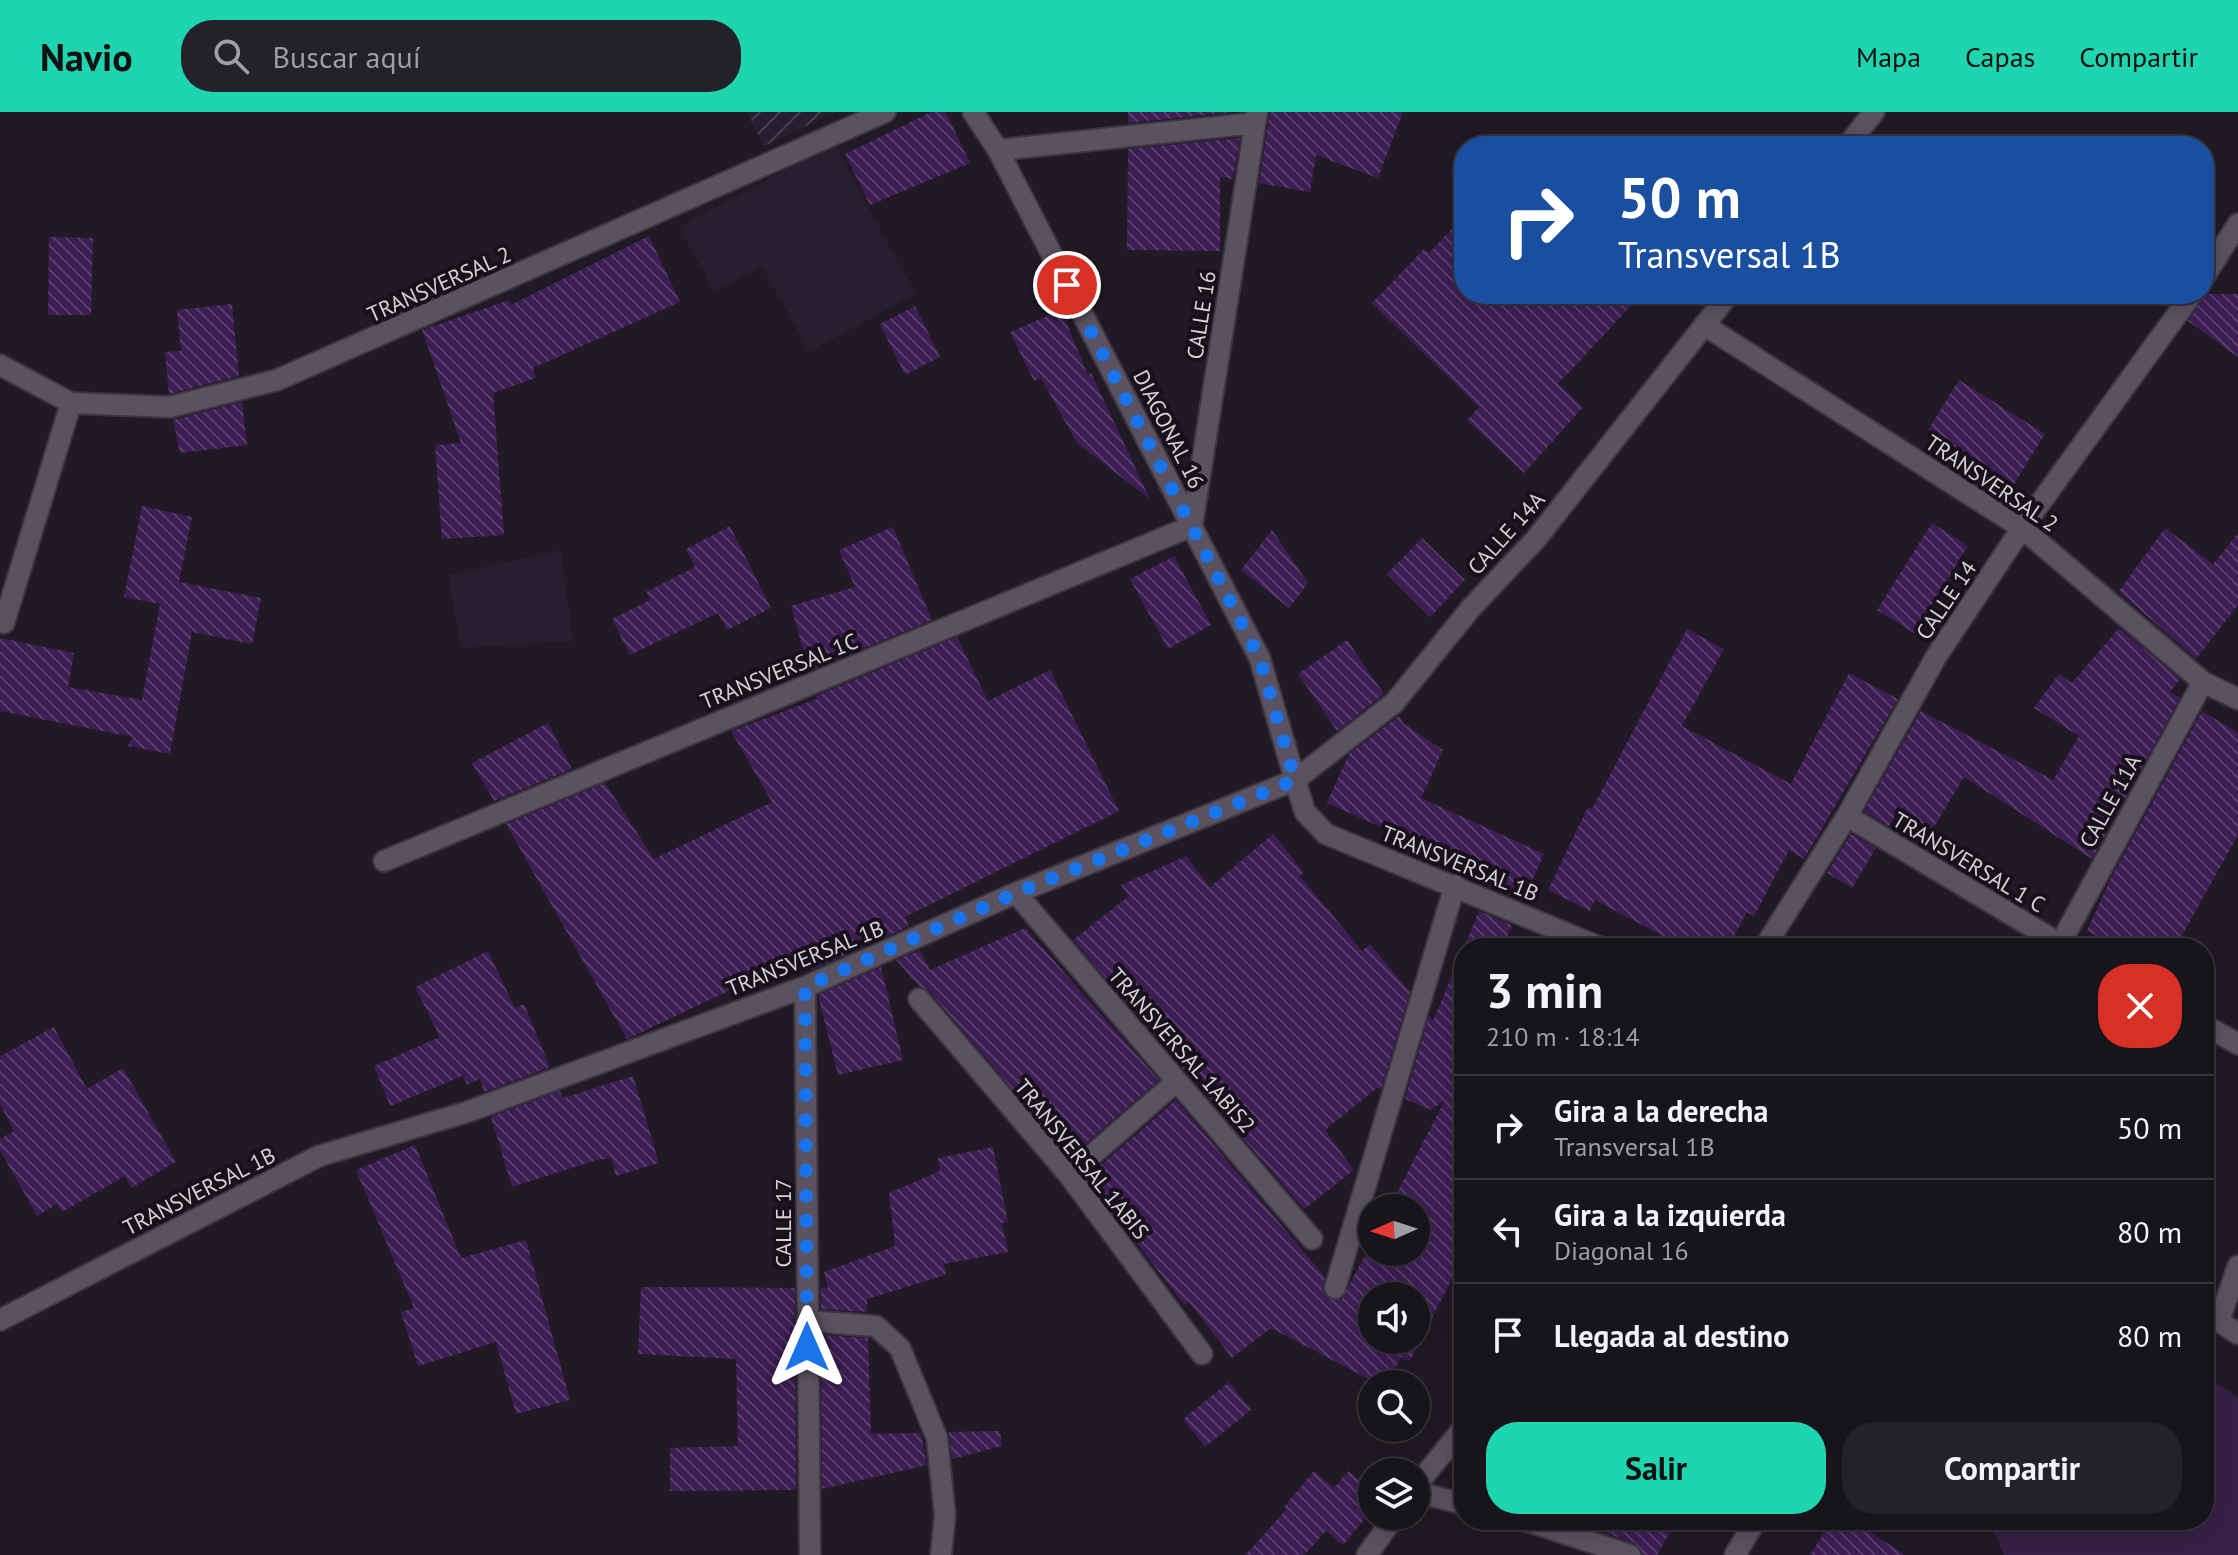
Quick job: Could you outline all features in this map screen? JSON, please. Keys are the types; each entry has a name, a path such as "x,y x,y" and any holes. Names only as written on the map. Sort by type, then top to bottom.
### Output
{"street":[{"name":"TRANSVERSAL 2","path":"0,365 71,403 170,407 277,380 885,112"},
{"name":"DIAGONAL 16","path":"973,112 998,150 1260,659 1295,780"},
{"path":"1855,136 1874,112"},
{"path":"998,150 1256,118"},
{"name":"CALLE 16","path":"1192,526 1256,118"},
{"path":"2214,261 2238,224"},
{"name":"CALLE 14A","path":"1295,780 1394,703 1471,608 1536,539 1721,304"},
{"name":"CALLE 14","path":"1770,938 1847,816 1936,657 2022,528 2185,304"},
{"name":"TRANSVERSAL 2","path":"1704,325 2022,528 2203,682 2238,699"},
{"path":"4,623 71,403"},
{"name":"TRANSVERSAL 1C","path":"384,861 1192,526"},
{"name":"CALLE 11A","path":"2068,938 2203,682"},
{"name":"TRANSVERSAL 1B","path":"0,1320 319,1156 467,1112 805,987 1016,893 1295,780 1305,812 1326,834 1579,938"},
{"name":"TRANSVERSAL 1 C","path":"1847,816 2051,938"},
{"path":"1335,1288 1455,885"},
{"name":"TRANSVERSAL 1ABIS2","path":"1016,893 1312,1239"},
{"name":"CALLE 17","path":"805,987 810,1555"},
{"name":"TRANSVERSAL 1ABIS","path":"919,999 1069,1175 1202,1354"},
{"path":"2214,1031 2238,1044"},
{"path":"1069,1175 1177,1081"},
{"path":"2214,1310 2238,1266"},
{"path":"2214,1318 2238,1334"},
{"path":"807,1321 876,1326 900,1348 937,1438 945,1515 941,1555"},
{"path":"1430,1471 1454,1440"},
{"path":"1430,1493 1454,1501"},
{"path":"1367,1555 1385,1530"},
{"path":"1554,1530 1630,1555"},
{"path":"1735,1555 1750,1530"}],"shaded area":[{"path":"747,112 835,112 764,146"},
{"path":"834,143 915,294 809,352 762,266 714,292 679,227"},
{"path":"561,550 573,641 461,648 448,575"},
{"path":"2214,1381 2238,1397 2238,1555 2004,1555 1993,1530 2214,1530"}],"building":[{"path":"931,112 946,112 970,163 870,205 845,154"},
{"path":"1128,112 1235,112 1128,123"},
{"path":"1270,112 1403,112 1378,178 1316,155 1310,192 1259,183"},
{"path":"1240,138 1233,179 1220,177 1220,251 1127,250 1128,149"},
{"path":"1454,227 1454,304 1633,304 1558,384 1583,407 1524,473 1467,420 1479,407 1372,303 1424,249 1429,253"},
{"path":"649,236 680,302 533,368 536,378 493,393 504,535 442,539 435,445 461,443 422,330 509,300 511,305"},
{"path":"49,237 93,238 91,315 48,315"},
{"path":"2214,294 2238,294 2238,357 2188,321 2199,304 2214,304"},
{"path":"232,304 239,376 169,394 165,352 181,351 177,310"},
{"path":"915,306 940,357 905,375 880,324"},
{"path":"1061,310 1088,375 1091,373 1150,499 1077,443 1041,378 1034,381 1010,332"},
{"path":"1959,380 2045,434 2014,484 1928,430"},
{"path":"242,402 247,445 180,453 173,420"},
{"path":"142,506 192,517 179,582 261,598 252,644 192,632 170,754 128,746 133,737 0,711 0,638 74,653 68,687 142,700 160,604 124,597"},
{"path":"1932,523 1968,546 1914,633 1877,610"},
{"path":"730,526 771,608 727,630 718,613 630,655 612,619 650,600 646,592 695,567 686,549"},
{"path":"893,527 932,620 809,671 791,606 855,587 839,550"},
{"path":"2165,528 2213,564 2238,533 2238,605 2196,659 2119,591"},
{"path":"1272,530 1308,583 1289,608 1241,570"},
{"path":"1422,538 1465,580 1430,617 1387,574"},
{"path":"1174,556 1211,625 1168,649 1130,579"},
{"path":"2119,628 2180,679 2170,692 2180,698 2092,859 1964,777 1932,830 1898,810 1889,826 1864,811 1921,711 2053,780 2079,736 2034,708 2059,674 2072,683"},
{"path":"1687,629 1724,649 1682,726 1791,784 1849,673 1898,699 1804,859 1789,850 1754,916 1747,912 1733,938 1666,938 1595,900 1590,911 1548,890 1588,807 1592,809"},
{"path":"957,637 988,701 1050,670 1119,811 905,917 909,926 879,940 873,934 875,942 811,970 807,956 793,963 790,956 735,988 627,1039 506,824 605,783 654,859 772,802 731,731 817,699 816,696"},
{"path":"1347,640 1384,694 1337,731 1298,674"},
{"path":"2202,711 2238,733 2238,835 2181,938 2101,938 2087,931 2111,878"},
{"path":"1399,716 1404,724 1443,750 1421,798 1544,854 1523,901 1489,887 1493,877 1327,803 1349,754"},
{"path":"548,723 572,769 494,801 472,763"},
{"path":"1273,834 1304,872 1300,876 1362,951 1370,944 1410,992 1381,1089 1377,1088 1325,1130 1354,1170 1304,1209 1073,940 1129,896 1121,885 1186,856 1210,887"},
{"path":"1851,834 1876,848 1852,888 1827,873"},
{"path":"1479,911 1512,925 1506,938 1468,938"},
{"path":"1025,928 1159,1080 1070,1157 929,991 919,986 896,960 920,950 930,970"},
{"path":"488,951 515,1008 524,1004 550,1067 484,1092 480,1079 467,1085 463,1076 390,1106 374,1066 440,1037 415,987"},
{"path":"881,967 903,1060 838,1075 818,995"},
{"path":"1454,971 1454,1277 1430,1322 1430,1282 1358,1282 1358,1354 1414,1354 1410,1361 1401,1357 1394,1370 1358,1370 1358,1374 1271,1328 1232,1358 1189,1302 1184,1305 1087,1177 1176,1100 1325,1277 1322,1290 1326,1297 1342,1299 1359,1266 1430,1266 1430,1194 1396,1194 1445,1100 1431,1110 1405,1099 1429,1016 1433,1021"},
{"path":"54,1027 87,1089 123,1068 176,1162 131,1188 125,1176 62,1212 57,1204 37,1216 0,1150 0,1139 14,1131 0,1104 0,1056"},
{"path":"633,1076 659,1163 616,1176 611,1158 597,1160 512,1187 491,1117 560,1091 563,1098"},
{"path":"415,1145 461,1258 526,1240 570,1400 516,1414 496,1342 418,1366 401,1312 414,1308 356,1170"},
{"path":"993,1147 1008,1222 1002,1223 1008,1252 944,1264 946,1275 867,1299 867,1312 821,1309 821,1288 828,1288 824,1272 895,1246 889,1193 940,1171 938,1158"},
{"path":"641,1287 795,1288 796,1490 670,1491 670,1448 738,1446 736,1359 638,1354"},
{"path":"821,1335 868,1338 871,1434 921,1433 927,1465 822,1489"},
{"path":"1229,1382 1251,1410 1205,1447 1183,1419"},
{"path":"1000,1431 1002,1446 952,1459 949,1432"},
{"path":"1314,1471 1334,1488 1348,1471 1358,1479 1358,1527 1343,1545 1326,1531 1304,1555 1245,1555 1287,1509 1284,1507"},
{"path":"1607,1530 1672,1530 1657,1555 1643,1555 1635,1543 1605,1533"},
{"path":"1826,1530 1867,1530 1905,1555 1810,1555"}],"route":[{"path":"807,1347 805,987 1016,893 1295,780 1260,659 1067,285"}]}
